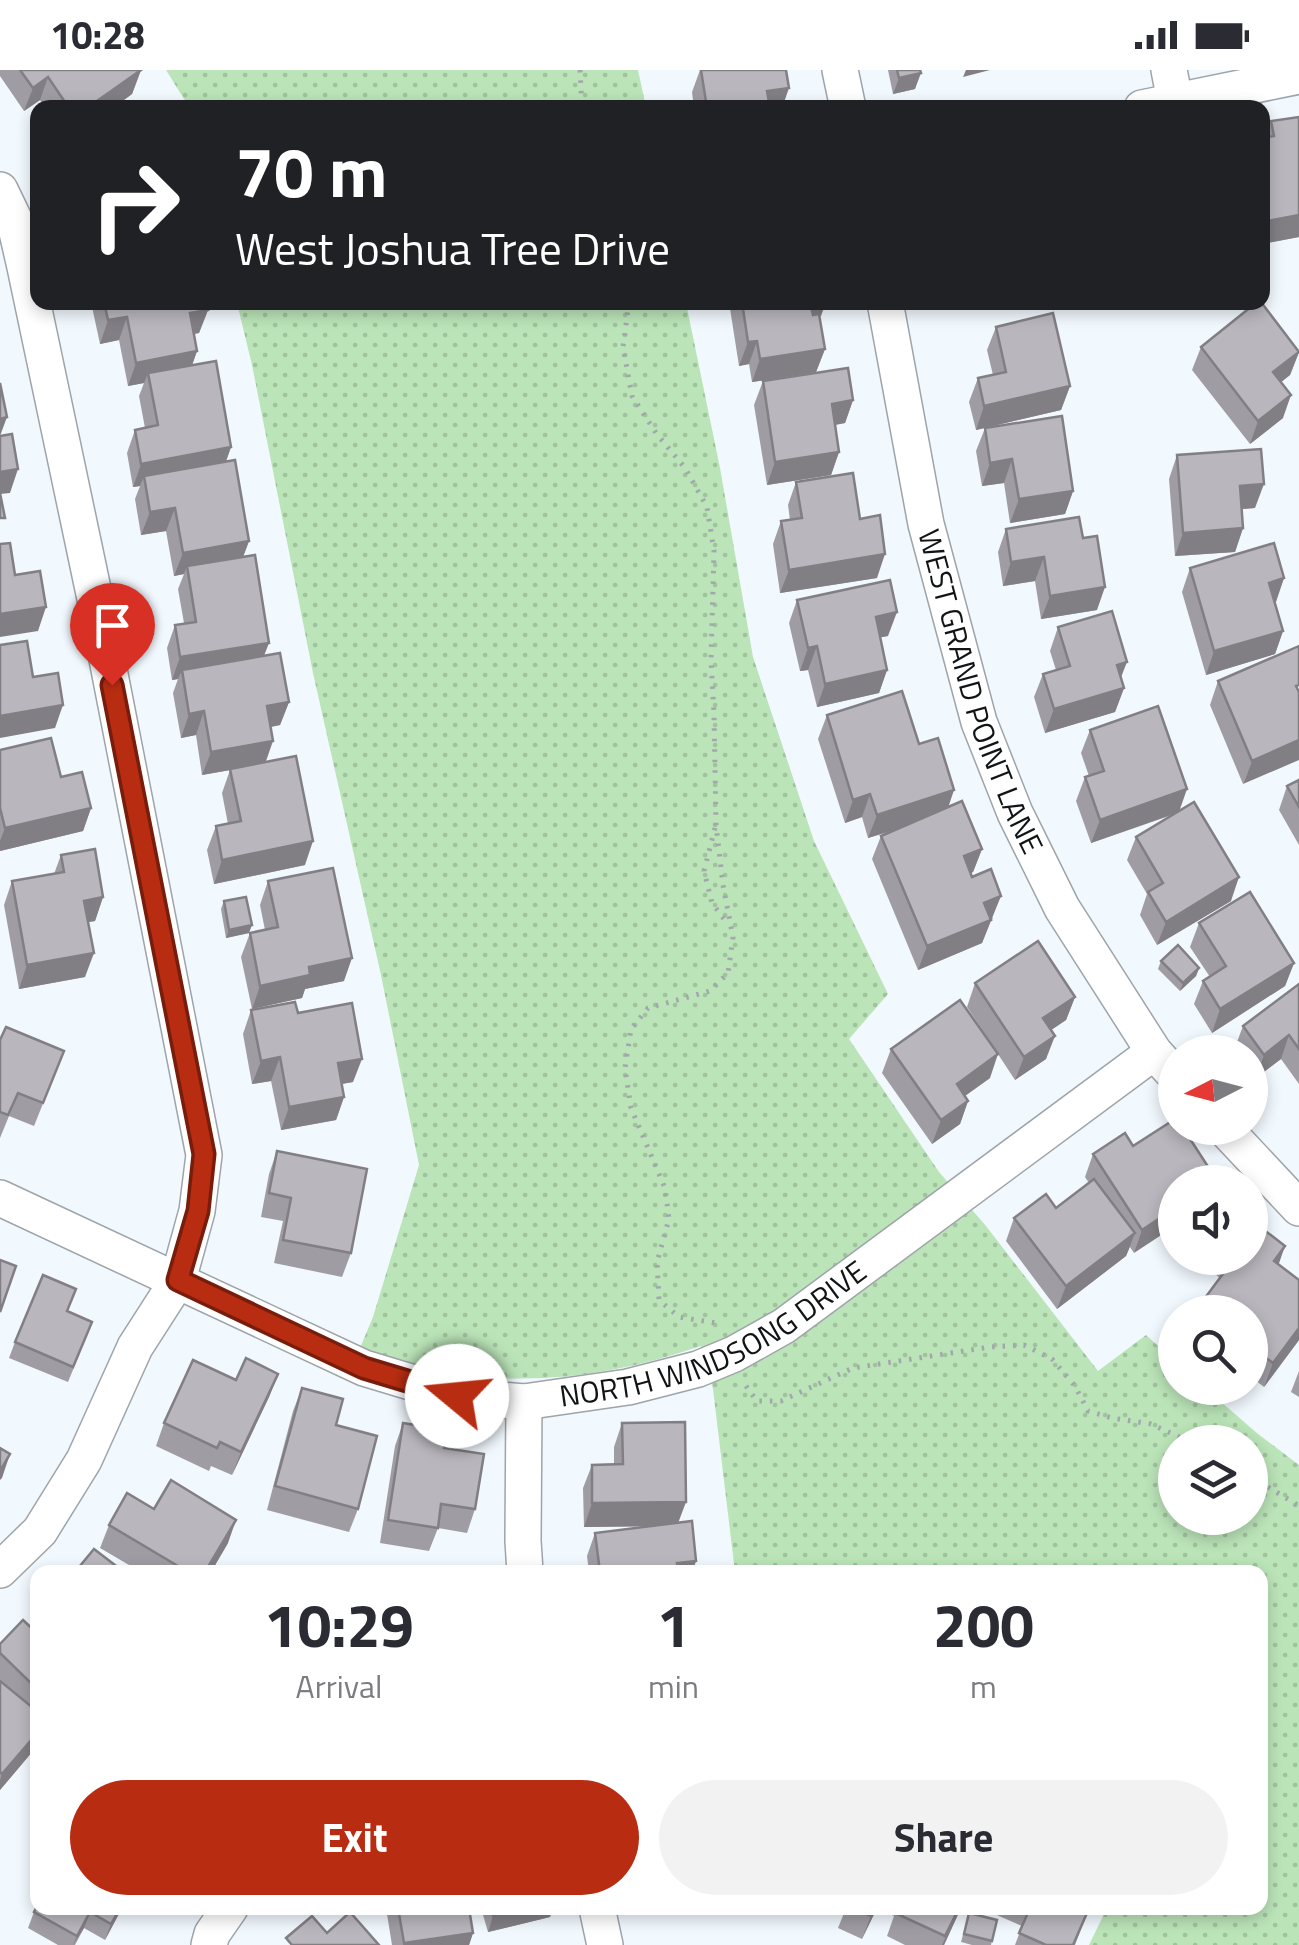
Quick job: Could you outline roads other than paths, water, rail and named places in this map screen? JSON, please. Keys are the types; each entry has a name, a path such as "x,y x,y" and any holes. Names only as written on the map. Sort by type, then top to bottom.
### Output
{"street":[{"path":"840,70 846,100"},
{"path":"1162,93 1299,76"},
{"path":"0,190 14,219 30,291"},
{"path":"0,1570 40,1531 84,1460 136,1347 178,1280 198,1211 204,1154 34,310"},
{"name":"WEST GRAND POINT LANE","path":"886,310 926,524 979,722 1015,813 1062,908 1158,1054"},
{"name":"NORTH WINDSONG DRIVE","path":"0,1198 364,1368 457,1396 524,1402 628,1388 698,1369 734,1354 784,1326 1158,1067"},
{"path":"1240,1145 1299,1208"},
{"path":"524,1402 525,1565"},
{"path":"209,1945 225,1915"},
{"path":"599,1915 605,1945"}]}
